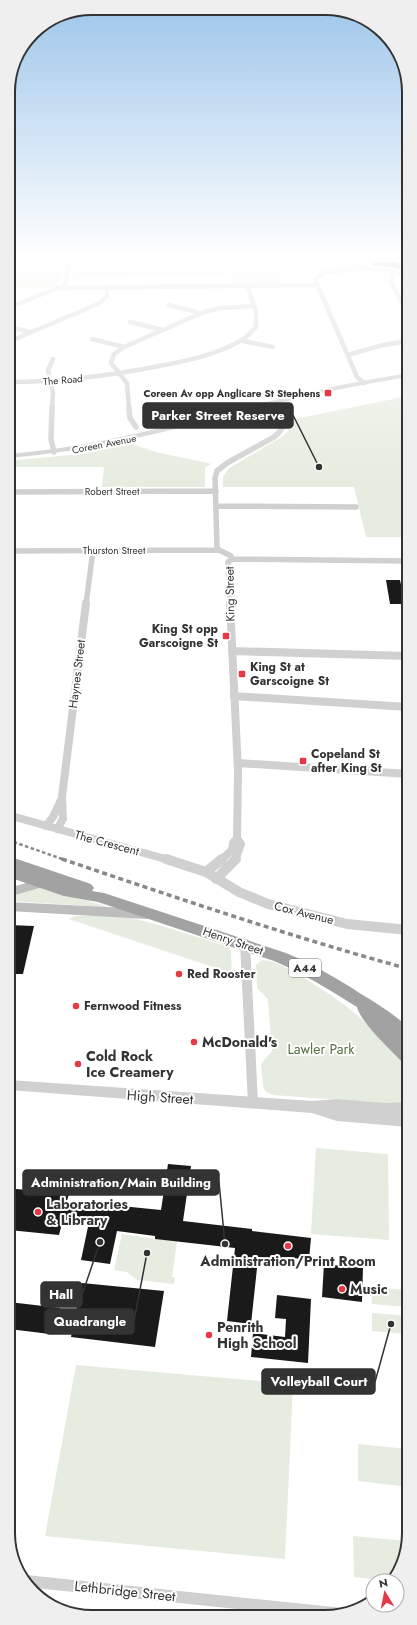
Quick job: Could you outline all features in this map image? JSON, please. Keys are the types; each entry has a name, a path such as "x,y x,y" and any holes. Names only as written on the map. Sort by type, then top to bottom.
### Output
{"highway":[{"name":"A44","path":"15,863 72,883"},
{"name":"A44","path":"15,874 38,883"},
{"name":"Henry Street","path":"38,883 79,896 99,897 245,944 301,966 390,1020 402,1032"},
{"name":"Henry Street","path":"72,883 87,888 99,897"},
{"name":"Henry Street","path":"360,1002 380,1028 402,1051"}],"main road":[{"path":"15,891 38,883 56,881 72,883"},
{"path":"15,906 152,914"}],"street":[{"path":"15,339 29,333"},
{"path":"136,427 130,418 128,385 112,366 111,360 114,354 124,348 157,333"},
{"name":"The Road","path":"15,382 51,381 119,374 210,355 242,341 253,333"},
{"path":"338,333 357,377 364,383"},
{"path":"92,339 124,348"},
{"path":"242,341 273,347"},
{"path":"348,355 383,345 402,342"},
{"path":"53,359 48,370 53,396 51,442 54,452"},
{"name":"Coreen Avenue","path":"15,455 54,452 120,442 266,404 402,376"},
{"name":"King Street","path":"216,879 231,865 240,853 241,844 237,838 238,763 228,562 232,560 229,554 219,550 217,547 215,476 220,468 274,436 281,430 284,423 283,419 277,412 266,404"},
{"name":"Robert Street","path":"15,492 216,491"},
{"path":"216,506 356,508"},
{"name":"Haynes Street","path":"57,829 63,819 62,797 93,550"},
{"name":"Thurston Street","path":"15,551 219,550"},
{"path":"232,560 402,561"},
{"path":"232,650 402,656"},
{"path":"234,696 402,707"},
{"path":"238,763 402,774"},
{"name":"Haynes Street","path":"46,826 53,816 62,797"},
{"name":"The Crescent","path":"15,817 172,860 206,872"},
{"path":"206,872 232,850 233,843 237,838"},
{"name":"Cox Avenue","path":"206,872 254,899 288,909 347,924 402,929"},
{"path":"245,944 253,1103"},
{"name":"High Street","path":"15,1085 312,1107"},
{"path":"312,1107 338,1105 386,1109 402,1108"},
{"path":"312,1107 338,1115 402,1120"},
{"name":"Lethbridge Street","path":"32,1582 305,1610"}],"green space":[{"path":"402,397 402,537 366,537 354,487 223,487 223,477 228,469 283,436 290,428 290,420"},
{"path":"132,444 156,452 212,464 205,467 205,487 102,487 104,467 15,467 15,460 81,454"},
{"path":"40,886 106,907 15,901 15,894"},
{"path":"120,915 159,925 229,947 231,952 232,979 225,971 69,919 75,916"},
{"name":"Lawler Park","path":"262,960 267,960 281,965 329,994 367,1024 402,1060 402,1104 273,1095 266,1092 263,1086 261,1064 272,1051 268,999 257,988 256,965"},
{"path":"316,1148 388,1154 389,1240 311,1234"},
{"path":"122,1234 177,1242 172,1277 175,1277 174,1284 137,1280 127,1272 114,1270"},
{"path":"371,1287 402,1289 402,1306 372,1304"},
{"path":"372,1313 402,1315 402,1333 372,1331"},
{"path":"76,1365 293,1384 285,1559 45,1536"},
{"path":"358,1444 402,1448 402,1486 358,1481"},
{"path":"353,1536 402,1541 401,1548 391,1573 365,1573 365,1578 354,1577"}],"building":[{"path":"386,580 400,580 402,604 390,604"},
{"path":"15,925 34,926 23,974 15,974"},
{"path":"168,1164 191,1166 183,1221 311,1238 309,1260 285,1257 285,1261 258,1259 251,1324 227,1321 235,1248 155,1239 155,1236 117,1231 110,1264 81,1260 89,1222 63,1220 59,1235 15,1231 16,1189 69,1194 66,1204 121,1208 121,1206 161,1210"},
{"name":"Music","path":"324,1264 363,1268 362,1302 322,1297"},
{"path":"82,1283 164,1291 155,1347 71,1337 73,1327 53,1324 50,1334 15,1330 15,1303 60,1308 60,1314 75,1316"},
{"path":"277,1295 311,1299 308,1363 251,1357 253,1333 285,1337 286,1319 275,1318"}],"railway":[{"path":"15,842 65,860"},
{"path":"62,859 191,903 402,967"}],"place":[{"name":"Coreen Av opp Anglicare St Stephens","path":"328,393"},
{"name":"Parker Street Reserve","path":"319,467"},
{"name":"King St opp Garscoigne St","path":"226,636"},
{"name":"King St at Garscoigne St","path":"242,674"},
{"name":"Copeland St after King St","path":"303,761"},
{"name":"Red Rooster","path":"179,974"},
{"name":"Fernwood Fitness","path":"76,1006"},
{"name":"McDonald's","path":"194,1042"},
{"name":"Cold Rock Ice Creamery","path":"78,1064"},
{"name":"Laboratories & Library","path":"38,1212"},
{"name":"Hall","path":"100,1242"},
{"name":"Administration/Main Building","path":"225,1244"},
{"name":"Administration/Print Room","path":"288,1246"},
{"name":"Quadrangle","path":"147,1253"},
{"name":"Music","path":"342,1289"},
{"name":"Volleyball Court","path":"391,1324"},
{"name":"Penrith High School","path":"209,1335"}]}
